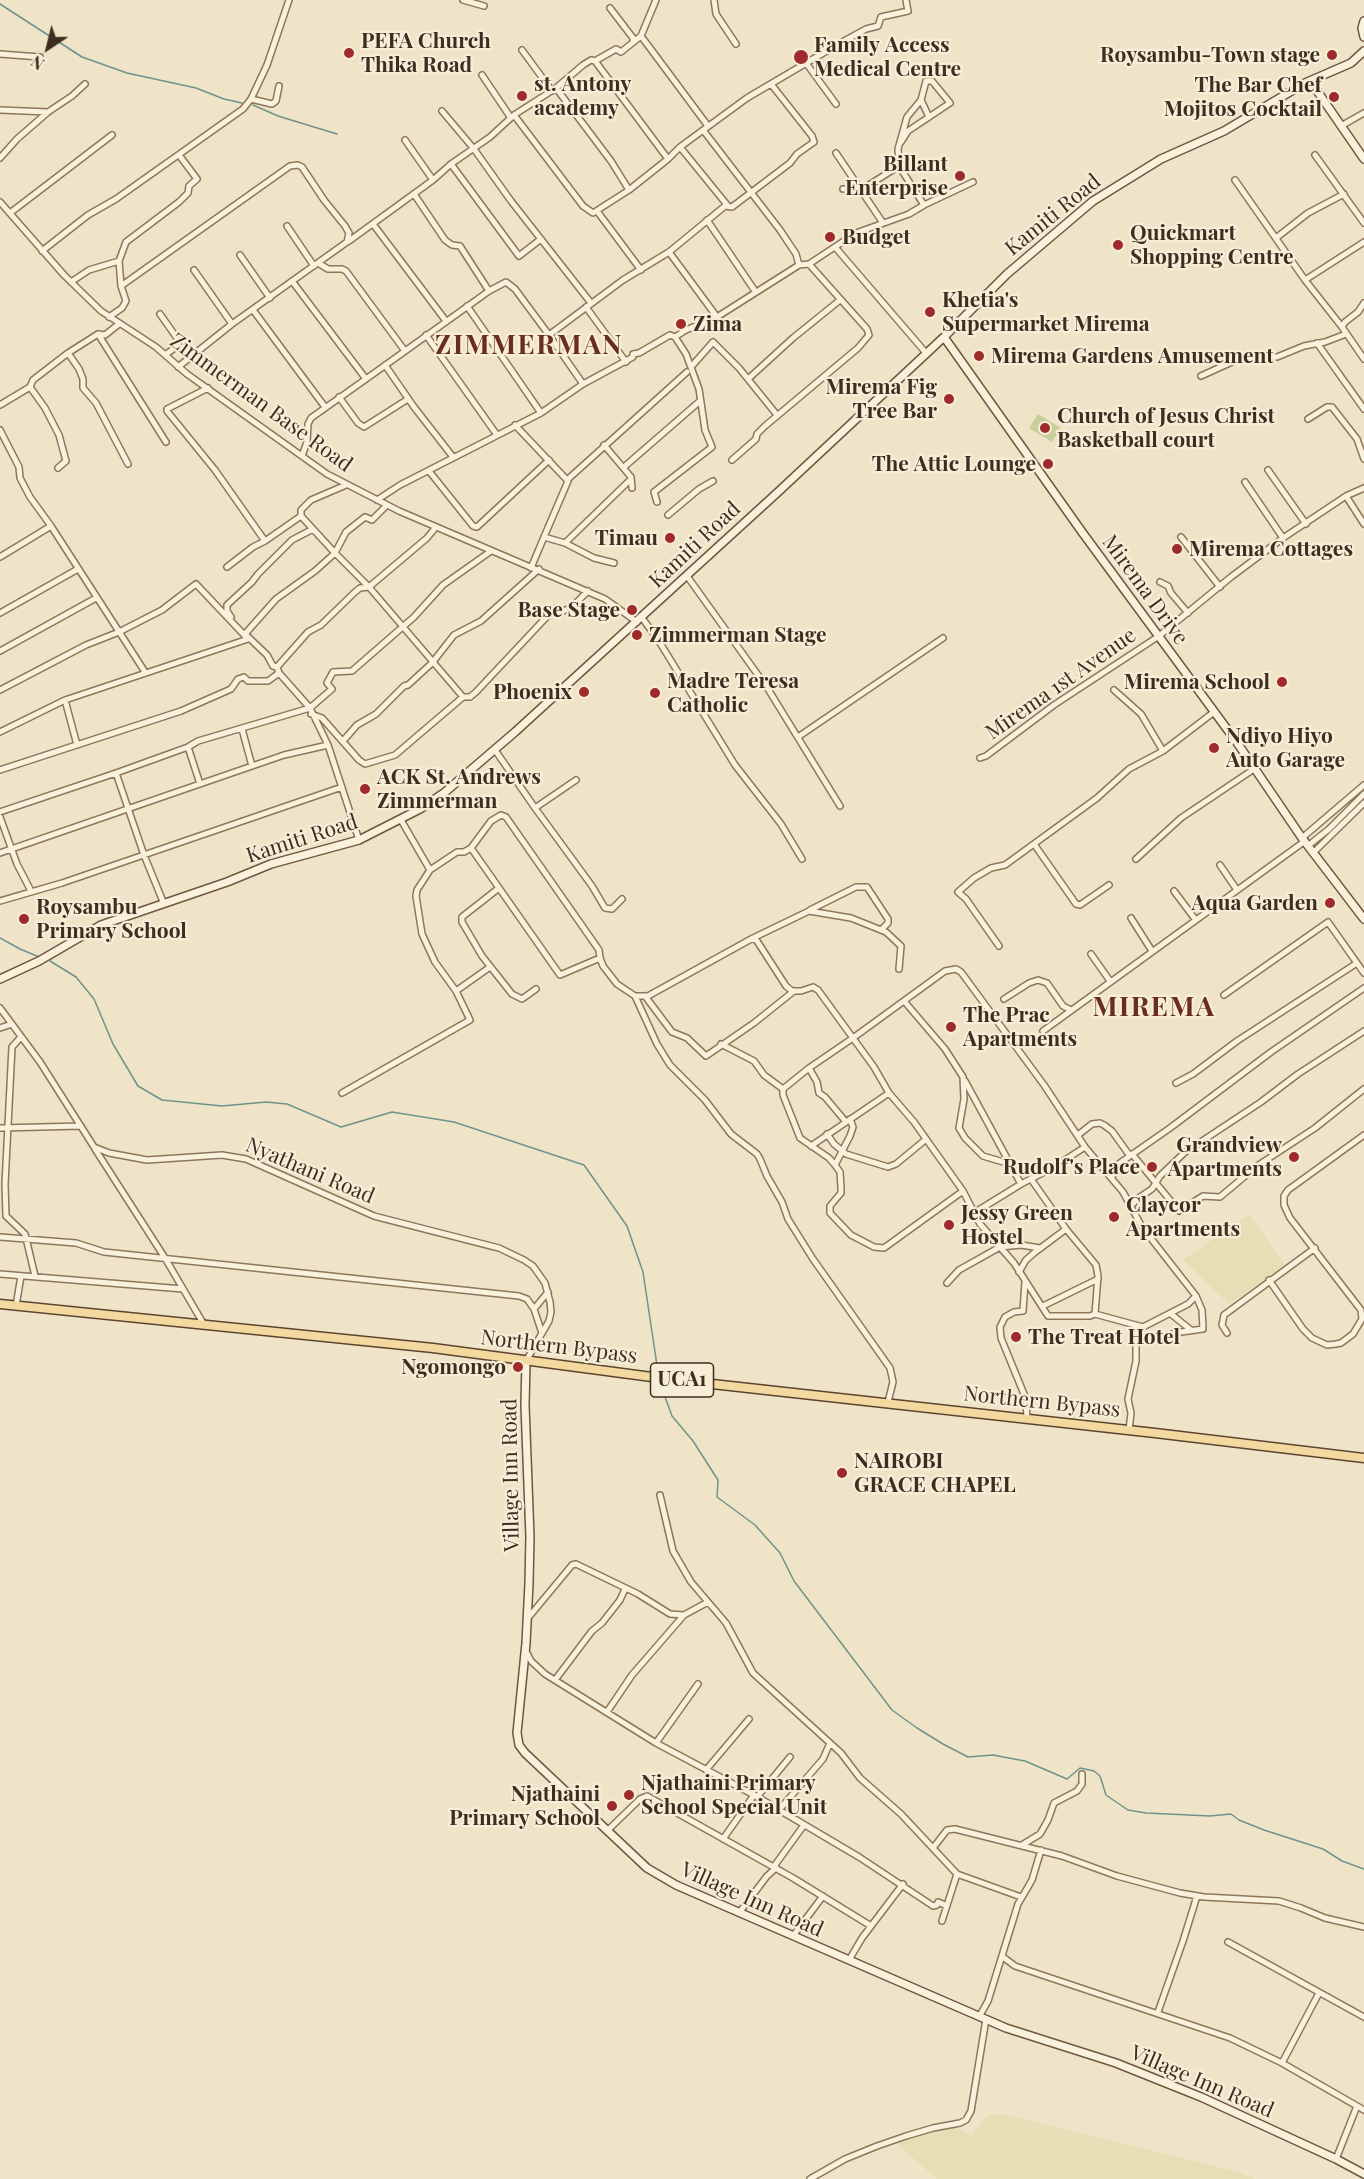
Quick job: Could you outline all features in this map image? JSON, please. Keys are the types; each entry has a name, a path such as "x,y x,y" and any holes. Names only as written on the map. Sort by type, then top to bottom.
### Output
{"main road":[{"name":"Northern Bypass","path":"0,1304 433,1348 526,1361 1364,1458"}],"street":[{"path":"42,251 88,215 116,199 243,109 251,99 267,65 289,0"},
{"path":"463,0 484,6"},
{"path":"178,367 232,324 414,194 591,60 595,61 616,49 621,52 641,36 656,0"},
{"path":"714,0 716,14 736,44"},
{"path":"482,75 583,206 593,213 629,190 680,147 747,98 867,29 878,26 881,17 908,11 906,0"},
{"path":"610,8 633,38 633,42"},
{"path":"1364,21 1362,28 1364,37"},
{"path":"641,36 796,254 799,265"},
{"path":"522,50 611,161 629,190"},
{"name":"Kamiti Road","path":"0,979 39,961 101,925 271,864 359,840 401,820 444,794 687,576 926,354 1007,274 1093,201 1152,164 1224,130 1305,83 1351,63 1364,51"},
{"path":"0,54 40,57"},
{"path":"595,61 668,159"},
{"path":"806,63 836,104"},
{"path":"901,142 902,129 907,117 921,100 926,81 932,81 950,103 908,131 898,147 899,166 924,205"},
{"path":"1311,82 1364,159"},
{"path":"0,158 17,139 48,112 85,84"},
{"path":"549,335 623,279 669,252 725,206 732,207 815,141 771,84"},
{"path":"251,99 272,104 276,101 279,86"},
{"path":"921,100 929,117"},
{"path":"0,110 48,112"},
{"path":"442,111 474,149 510,201 591,303"},
{"path":"1341,126 1364,112"},
{"path":"10,213 111,135"},
{"path":"405,140 433,180"},
{"path":"680,147 729,208"},
{"path":"836,153 883,223"},
{"path":"109,317 122,308 126,301 121,286 119,261 126,242 179,202 188,194 189,186 197,179 180,155"},
{"path":"1316,155 1364,223"},
{"path":"451,164 519,256 541,239"},
{"path":"121,286 294,165 305,170 324,200 345,226 349,233 348,242"},
{"path":"843,189 861,190 899,166"},
{"path":"1235,180 1364,359"},
{"path":"675,337 717,317 755,291 799,265 809,264 856,233 909,214 973,182"},
{"path":"414,194 445,240 452,245 459,246 489,291"},
{"path":"1276,238 1308,213 1344,194"},
{"name":"Zimmerman Base Road","path":"0,202 71,282 109,317 346,485 436,527 588,591 639,620 657,638 735,765 781,824 802,859"},
{"path":"597,211 641,270"},
{"path":"707,220 755,291"},
{"path":"373,224 446,321"},
{"path":"286,226 316,265 346,271 405,351"},
{"path":"1305,280 1364,242"},
{"path":"835,247 926,354"},
{"path":"669,252 717,317"},
{"path":"240,255 270,297"},
{"path":"71,282 89,270 119,261"},
{"path":"732,460 756,439 757,434 777,415 858,348 869,333 809,264"},
{"path":"194,270 232,324"},
{"path":"292,281 366,379"},
{"path":"302,456 311,418 502,283 509,283 583,384"},
{"path":"748,379 840,300"},
{"path":"1342,327 1364,303"},
{"path":"467,306 541,413"},
{"path":"586,307 626,362"},
{"path":"253,310 325,407"},
{"path":"1359,311 1364,317"},
{"path":"160,314 179,341 177,347 165,355"},
{"path":"0,405 30,387 33,380 68,352 98,334 105,335 119,324"},
{"path":"98,334 166,442"},
{"path":"1201,376 1234,361 1277,357 1304,346 1346,334"},
{"path":"376,500 541,413 583,384 626,362 633,357 633,354 639,353 670,335 675,337 699,389 705,430 712,447 654,492 657,502"},
{"path":"426,336 496,435"},
{"name":"Mirema Drive","path":"944,337 1305,841 1361,909 1364,919"},
{"path":"531,568 567,480 689,369 713,342 748,379 777,415"},
{"path":"1317,343 1364,409"},
{"path":"68,352 79,369 83,388 96,403 128,464"},
{"path":"385,365 453,458"},
{"path":"30,387 57,428 66,460 58,468"},
{"path":"208,388 168,408 167,411 215,470 266,542"},
{"path":"339,397 358,423 364,427 408,399"},
{"path":"624,467 700,401"},
{"path":"1308,419 1327,407 1332,407 1357,439 1364,459"},
{"path":"516,425 567,480"},
{"path":"0,430 19,467 22,483 145,672"},
{"path":"604,445 624,467 631,478 633,488"},
{"path":"429,471 473,526 477,527 549,460"},
{"path":"1268,470 1306,524"},
{"path":"565,543 631,478"},
{"path":"668,515 713,480"},
{"path":"1245,482 1283,538"},
{"path":"346,485 311,500 301,510 301,516 369,587 463,697"},
{"name":"Mirema 1st Avenue","path":"980,758 986,756 1054,705 1159,636 1283,538 1347,496 1364,488"},
{"path":"1347,496 1364,524"},
{"path":"0,732 65,700 247,637 276,599 335,554 346,532 365,517 372,520 387,505"},
{"path":"227,567 253,546 266,542 301,516"},
{"path":"0,557 51,526"},
{"path":"0,770 193,706 231,689 238,679 244,677 248,681 268,681 309,632 321,625 360,588 369,587 427,538 436,527"},
{"path":"247,637 229,615 227,605 292,540 313,529"},
{"path":"544,537 565,543 594,558 614,563"},
{"path":"1181,537 1220,587"},
{"path":"31,891 11,849 0,815 188,747 198,741 310,711 332,689 327,683 333,672 352,671 402,627 443,585 491,551"},
{"path":"0,613 78,569"},
{"path":"343,741 357,725 376,714 404,686 432,663 454,635 481,621 539,569"},
{"path":"687,576 768,689 840,806"},
{"path":"1160,582 1168,586 1188,614"},
{"path":"0,690 86,645 119,632 162,610 196,584 267,655 273,666 310,711 328,745 359,840"},
{"path":"310,711 322,718 362,763 388,758 430,727 463,697 471,697 554,609 558,608 563,611 571,608 588,591"},
{"path":"0,651 96,598"},
{"path":"798,737 944,638"},
{"path":"1114,690 1141,714 1163,751"},
{"path":"65,700 77,745"},
{"path":"999,946 966,899 958,892 974,878 991,868 1005,865 1097,798 1129,769 1163,751 1214,712"},
{"path":"242,729 252,766"},
{"path":"0,853 284,755 328,745"},
{"path":"188,747 200,784"},
{"path":"495,750 592,886 605,908 612,909 622,899"},
{"path":"1136,860 1181,818 1254,769"},
{"path":"116,773 144,855 164,904"},
{"path":"535,808 576,780"},
{"path":"1043,1031 1305,841 1364,785"},
{"path":"0,901 144,855 342,786"},
{"path":"1305,841 1329,829 1364,794"},
{"path":"1314,852 1364,803"},
{"path":"342,1093 428,1042 443,1037 469,1022 470,1018 456,991 435,962 422,934 417,890 430,870 457,852 464,852 471,848 491,821 501,815 506,817 598,950 610,976 634,996 657,1044 670,1065 705,1100 730,1134 757,1154 782,1202 788,1219 823,1275 890,1368 893,1382 888,1402"},
{"path":"401,820 430,870"},
{"path":"1034,844 1076,904 1080,905 1109,885"},
{"path":"471,848 560,975 600,958"},
{"path":"1220,865 1237,890"},
{"path":"634,996 645,996 753,938 856,887 867,887 888,919 886,927 881,930"},
{"path":"499,888 462,917 465,929 490,967 512,994 522,999 536,989"},
{"path":"1174,891 1195,919"},
{"path":"809,911 851,918 881,930 901,946 899,969"},
{"path":"1131,918 1152,951"},
{"path":"1224,995 1328,922 1364,973"},
{"path":"753,938 765,950 786,986 794,991"},
{"path":"1091,954 1110,981"},
{"path":"1176,1083 1357,963"},
{"path":"456,991 490,967"},
{"path":"783,1089 945,971 956,969 961,972 1044,1085 1085,1147 1123,1192 1142,1227 1197,1296 1202,1310 1203,1329 1174,1333"},
{"path":"1004,999 1029,982 1038,980 1047,983 1063,1006 1071,1010"},
{"path":"645,996 672,1032 687,1038 703,1055 708,1055 794,991 813,987 818,990 874,1067 889,1093 914,1122 963,1191 980,1224 1019,1272 1048,1316 1095,1314 1143,1327"},
{"path":"1112,1177 1117,1164 1271,1052 1364,988"},
{"path":"904,1001 945,1049 963,1077 1020,1184"},
{"path":"0,1008 81,1126 165,1258 202,1323"},
{"path":"0,1028 12,1024"},
{"path":"1130,1207 1137,1198 1152,1189 1160,1176 1184,1154 1363,1032 1364,1041"},
{"path":"21,1037 12,1047 8,1128 2,1184 6,1216 25,1234 35,1276"},
{"path":"722,1045 754,1062 764,1075 783,1089 784,1098 800,1138 830,1158 840,1172 840,1193 830,1206 830,1213 851,1235 878,1248 884,1248 963,1191"},
{"path":"809,1068 818,1082 819,1094 825,1097 853,1127 835,1165"},
{"path":"963,1077 964,1099 959,1128 972,1148 983,1156 1010,1164"},
{"path":"1078,1135 1092,1124 1100,1123 1112,1131 1179,1211 1203,1196 1220,1197 1257,1166 1315,1128 1364,1089"},
{"path":"811,1146 889,1093"},
{"path":"0,1128 81,1126"},
{"path":"827,1134 846,1154 888,1167 896,1164 925,1140"},
{"path":"1269,1280 1303,1329 1312,1338 1327,1345 1341,1343 1353,1334 1362,1319 1361,1310 1286,1212 1284,1196 1288,1190 1364,1135"},
{"name":"Nyathani Road","path":"94,1147 109,1153 147,1160 222,1155 246,1159 374,1216 499,1248 524,1260 533,1266 548,1292 551,1312 549,1321 526,1361"},
{"path":"974,1213 1085,1147"},
{"path":"1031,1179 1065,1229 1096,1265 1098,1278 1095,1314"},
{"path":"1019,1272 1026,1260 1063,1233 1065,1229"},
{"path":"0,1237 76,1243 104,1252 519,1296 527,1299 534,1309 542,1333"},
{"path":"947,1283 959,1270 1000,1247 1021,1245 1040,1248"},
{"path":"1227,1333 1222,1325 1224,1315 1315,1248"},
{"path":"0,1274 183,1289"},
{"path":"16,1306 21,1276"},
{"path":"1043,1306 1098,1278"},
{"path":"1025,1282 1023,1311 1005,1317 1000,1327 1001,1338 1026,1399 1028,1419"},
{"path":"534,1309 548,1292"},
{"path":"1129,1430 1131,1413 1128,1399 1136,1361 1136,1335 1143,1327 1171,1314 1197,1296"},
{"path":"1171,1314 1191,1330"},
{"name":"Village Inn Road","path":"526,1361 525,1405 530,1537 526,1650 517,1733 519,1745 525,1754 655,1874 739,1913 982,2018 1042,2041 1089,2054 1141,2073 1239,2114 1364,2174"},
{"path":"660,1495 672,1551 691,1582 726,1623 753,1673 830,1743 860,1778 902,1814 957,1874 1021,1897"},
{"path":"528,1618 572,1565 576,1564 625,1588 670,1614 684,1615"},
{"path":"555,1680 592,1631 602,1623 620,1600 625,1588"},
{"path":"607,1712 632,1675 684,1615 708,1602"},
{"path":"526,1650 538,1669 656,1743 756,1796 903,1884 933,1906 939,1902 947,1906"},
{"path":"656,1743 698,1684"},
{"path":"706,1770 749,1719"},
{"path":"779,1810 822,1760 830,1743"},
{"path":"723,1839 790,1757"},
{"path":"1022,1845 1040,1834 1054,1803 1077,1791 1082,1784 1082,1774"},
{"path":"607,1831 640,1799 647,1796 823,1896 871,1926"},
{"path":"776,1869 775,1864 804,1825"},
{"path":"933,1848 947,1830 955,1829 1041,1850 1132,1881 1197,1896 1285,1902 1325,1918 1364,1927"},
{"path":"810,2179 845,2159 877,2146 966,2120 970,2111 982,2018 1021,1897 1032,1880 1041,1850"},
{"path":"739,1913 766,1876 776,1869"},
{"path":"942,1921 957,1874"},
{"path":"849,1960 903,1884"},
{"path":"793,1936 823,1896"},
{"path":"1158,2012 1184,1941 1197,1896"},
{"path":"1228,1942 1364,2017"},
{"path":"1003,1957 1015,1966 1230,2038 1282,2063 1364,2110"},
{"path":"1282,2063 1319,1993"},
{"path":"1336,2159 1357,2106"}],"shaded area":[{"path":"1249,1214 1285,1265 1229,1304 1183,1260"},
{"path":"988,2115 1007,2115 1238,2172 1255,2179 937,2179 895,2142 933,2129 954,2127 972,2136"}],"green space":[{"name":"Church of Jesus Christ Basketball court","path":"1038,414 1061,428 1052,442 1029,428"}],"waterway":[{"path":"0,4 82,57 127,73 196,88 242,103"},
{"path":"253,105 278,116 337,134"},
{"path":"0,938 37,956"},
{"path":"50,961 76,977 94,999 113,1044 138,1086 162,1100 222,1106 266,1102 287,1104 341,1127 392,1112 454,1122 584,1165 627,1226 643,1272 658,1372"},
{"path":"660,1383 672,1416 693,1441 718,1480 717,1497 755,1525 780,1553 794,1581 892,1710 917,1728 968,1757 993,1755 1025,1761 1067,1779 1080,1768 1094,1771 1100,1776 1106,1795 1128,1810 1210,1816 1231,1814 1239,1820 1264,1830 1323,1849 1342,1861 1364,1869"}],"place":[{"name":"PEFA Church Thika Road","path":"349,53"},
{"name":"Roysambu-Town stage","path":"1332,55"},
{"name":"Family Access Medical Centre","path":"801,57"},
{"name":"st. Antony academy","path":"522,96"},
{"name":"The Bar Chef Mojitos Cocktail","path":"1334,97"},
{"name":"Billant Enterprise","path":"960,176"},
{"name":"Budget","path":"830,237"},
{"name":"Quickmart Shopping Centre","path":"1118,245"},
{"name":"Khetia's Supermarket Mirema","path":"930,312"},
{"name":"Zima","path":"681,324"},
{"name":"Mirema Gardens Amusement","path":"979,356"},
{"name":"Mirema Fig Tree Bar","path":"949,399"},
{"name":"Church of Jesus Christ Basketball court","path":"1045,428"},
{"name":"The Attic Lounge","path":"1048,464"},
{"name":"Timau","path":"670,538"},
{"name":"Mirema Cottages","path":"1177,549"},
{"name":"Base Stage","path":"632,610"},
{"name":"Zimmerman Stage","path":"637,635"},
{"name":"Mirema School","path":"1282,682"},
{"name":"Phoenix","path":"584,692"},
{"name":"Madre Teresa Catholic","path":"655,693"},
{"name":"Ndiyo Hiyo Auto Garage","path":"1214,748"},
{"name":"ACK St. Andrews Zimmerman","path":"365,789"},
{"name":"Aqua Garden","path":"1330,903"},
{"name":"Roysambu Primary School","path":"24,919"},
{"name":"The Prac Apartments","path":"951,1027"},
{"name":"Grandview Apartments","path":"1294,1157"},
{"name":"Rudolf's Place","path":"1152,1167"},
{"name":"Claycor Apartments","path":"1114,1217"},
{"name":"Jessy Green Hostel","path":"949,1225"},
{"name":"The Treat Hotel","path":"1016,1337"},
{"name":"Ngomongo","path":"518,1367"},
{"name":"NAIROBI GRACE CHAPEL","path":"842,1473"},
{"name":"Njathaini Primary School Special Unit","path":"629,1795"},
{"name":"Njathaini Primary School","path":"612,1806"}],"district":[{"name":"ZIMMERMAN","path":"529,346"},
{"name":"MIREMA","path":"1154,1008"}]}
